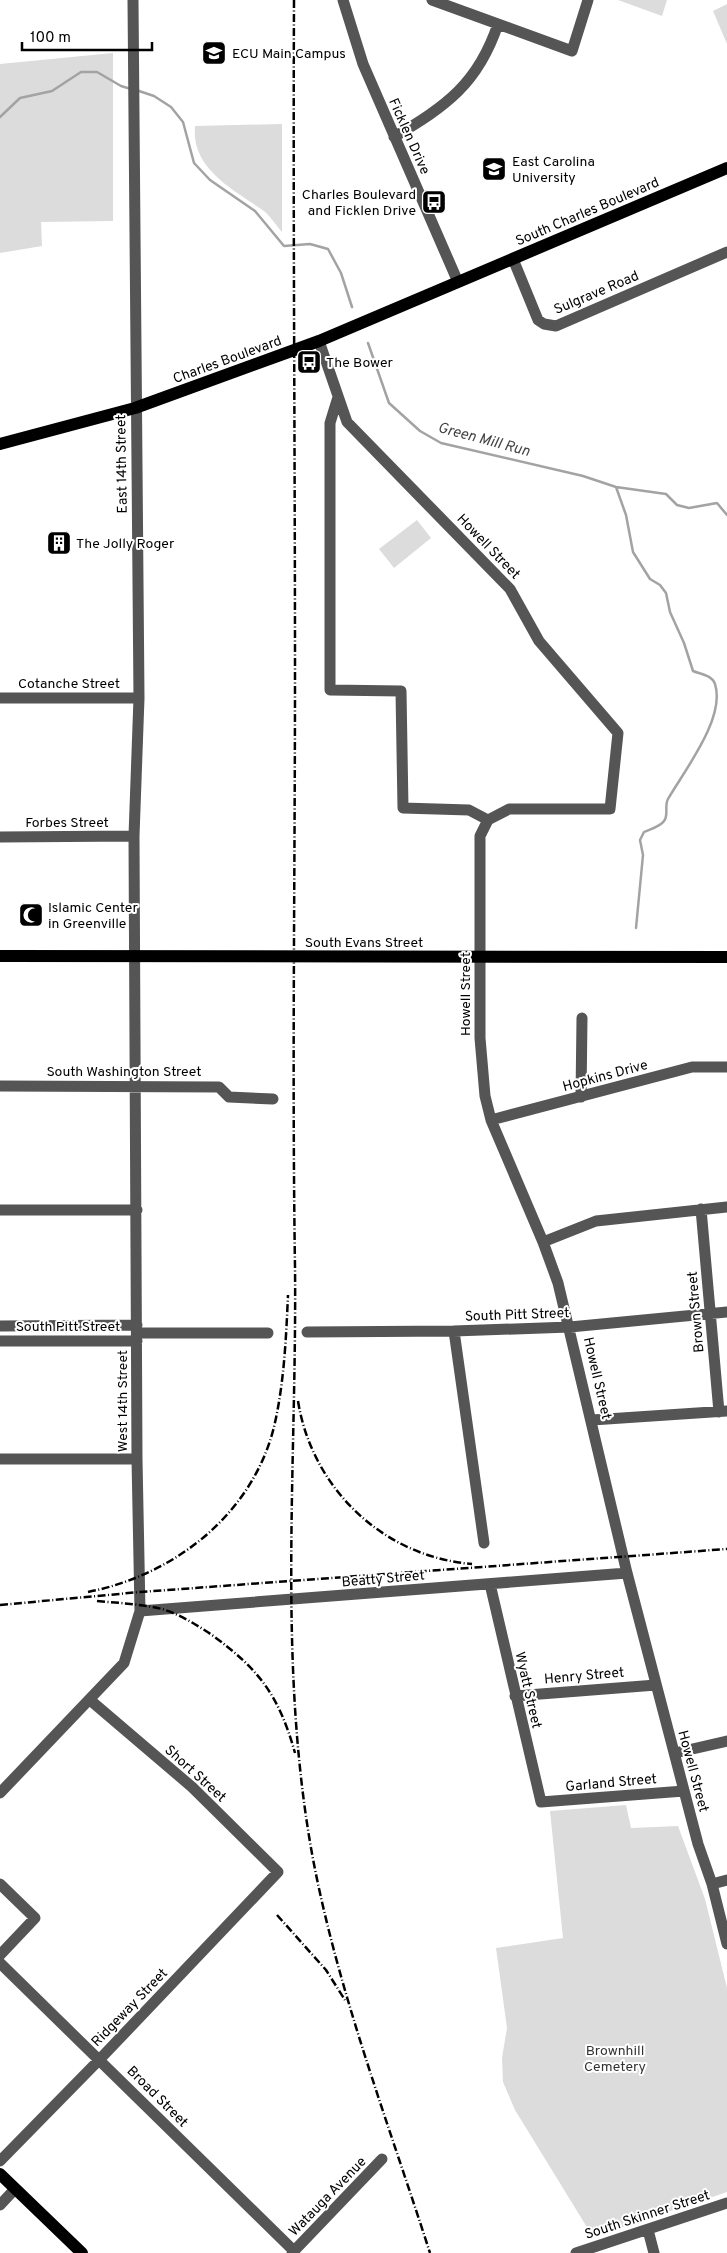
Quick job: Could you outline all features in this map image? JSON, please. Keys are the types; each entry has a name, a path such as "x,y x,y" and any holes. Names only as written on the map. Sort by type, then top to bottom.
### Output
{"main road":[{"name":"South Charles Boulevard","path":"458,282 727,168"},
{"name":"Charles Boulevard","path":"0,444 135,408 319,341 458,282"},
{"name":"South Evans Street","path":"0,956 727,957"},
{"path":"0,2174 82,2253"}],"street":[{"name":"East 14th Street","path":"133,0 135,408 139,698 134,836 136,956"},
{"name":"Ficklen Drive","path":"343,0 363,64 458,282"},
{"path":"432,0 572,51 588,0"},
{"path":"394,137 433,113 465,85 484,58 498,24"},
{"name":"Sulgrave Road","path":"513,260 538,320 550,326 556,326 727,252"},
{"name":"Howell Street","path":"319,341 347,422 510,589 539,641 618,732 610,809 509,809 488,820 480,836 481,1071 491,1120 544,1242 558,1283 627,1573 698,1844 712,1884 727,1944"},
{"path":"338,397 330,423 330,690 401,691 402,808 469,810 488,820"},
{"path":"330,432 347,422"},
{"name":"Cotanche Street","path":"0,698 139,698"},
{"name":"Forbes Street","path":"0,837 134,836"},
{"name":"West 14th Street","path":"0,1793 124,1663 140,1612 137,1459 136,956"},
{"path":"581,1097 582,1018"},
{"name":"Hopkins Drive","path":"491,1120 692,1067 727,1067"},
{"name":"South Washington Street","path":"0,1086 218,1087 229,1097 273,1098"},
{"path":"544,1242 596,1221 727,1207"},
{"name":"Brown Street","path":"701,1209 710,1314 723,1412"},
{"path":"0,1210 136,1210"},
{"name":"South Pitt Street","path":"307,1332 454,1331 570,1327 727,1312"},
{"name":"South Pitt Street","path":"0,1326 137,1333 268,1333"},
{"path":"454,1331 484,1543"},
{"name":"South Pitt Street","path":"0,1341 137,1333"},
{"path":"592,1420 723,1412"},
{"path":"0,1459 137,1459"},
{"name":"Beatty Street","path":"140,1612 627,1573"},
{"name":"Wyatt Street","path":"490,1584 541,1802"},
{"name":"Henry Street","path":"515,1696 656,1685"},
{"name":"Short Street","path":"90,1700 192,1787 278,1872"},
{"path":"674,1753 727,1741"},
{"name":"Garland Street","path":"541,1802 684,1791"},
{"name":"Ridgeway Street","path":"0,2160 100,2059 278,1872"},
{"path":"712,1884 727,1880"},
{"path":"0,1884 35,1918 0,1955"},
{"name":"Broad Street","path":"0,1963 100,2059 293,2252"},
{"name":"Watauga Avenue","path":"293,2252 382,2159"},
{"path":"0,2205 15,2189"},
{"name":"South Skinner Street","path":"576,2253 727,2203"},
{"path":"648,2230 654,2253"}],"green space":[{"path":"618,0 667,0 662,16"},
{"path":"727,4 727,44 713,11"},
{"path":"113,53 113,221 41,222 42,246 0,253 0,64"},
{"path":"282,124 282,232 264,211 226,185 206,165 199,154 195,141 195,126"},
{"path":"417,520 431,538 394,568 379,549"},
{"name":"Brownhill Cemetery","path":"626,1805 631,1828 678,1826 705,1899 727,1988 727,2192 593,2237 515,2110 503,2082 502,2058 507,2028 496,1948 563,1938 550,1811"}],"waterway":[{"name":"Green Mill Run","path":"0,117 20,98 52,91 81,72 97,72 121,86 131,89"},
{"name":"Green Mill Run","path":"136,90 154,96 171,107 183,122 194,163 210,180 255,211 284,246 310,244 328,249 341,273 352,307"},
{"name":"Green Mill Run","path":"368,343 389,403 420,431 441,443 583,476 616,487 666,494 677,505 689,508 717,503 727,515"},
{"name":"Green Mill Run","path":"616,487 626,515 633,552 650,579 660,585 666,593 670,612 684,643 693,671 709,677 713,681 717,698 715,712 702,744 668,799 665,819 660,825 644,832 640,840 643,855 636,928"}],"railway":[{"path":"294,0 295,1341 291,1564 295,1712 302,1786 313,1859 336,1958 350,2008 430,2253"},
{"path":"88,1592 120,1584 179,1556 205,1536 228,1513 248,1488 263,1459 274,1427 284,1362 288,1295"},
{"path":"298,1401 306,1433 319,1463 336,1489 357,1513 382,1533 410,1548 440,1559 472,1564"},
{"path":"0,1605 140,1592 727,1549"},
{"path":"97,1601 146,1606 168,1611 200,1627 229,1648 243,1660 266,1686 282,1715 295,1753"},
{"path":"277,1915 326,1970 345,2000"}],"place":[{"name":"ECU Main Campus","path":"214,53"},
{"name":"East Carolina University","path":"494,169"},
{"name":"Charles Boulevard and Ficklen Drive","path":"434,202"},
{"name":"The Bower","path":"309,362"},
{"name":"The Jolly Roger","path":"59,543"},
{"name":"Islamic Center in Greenville","path":"31,915"}]}
